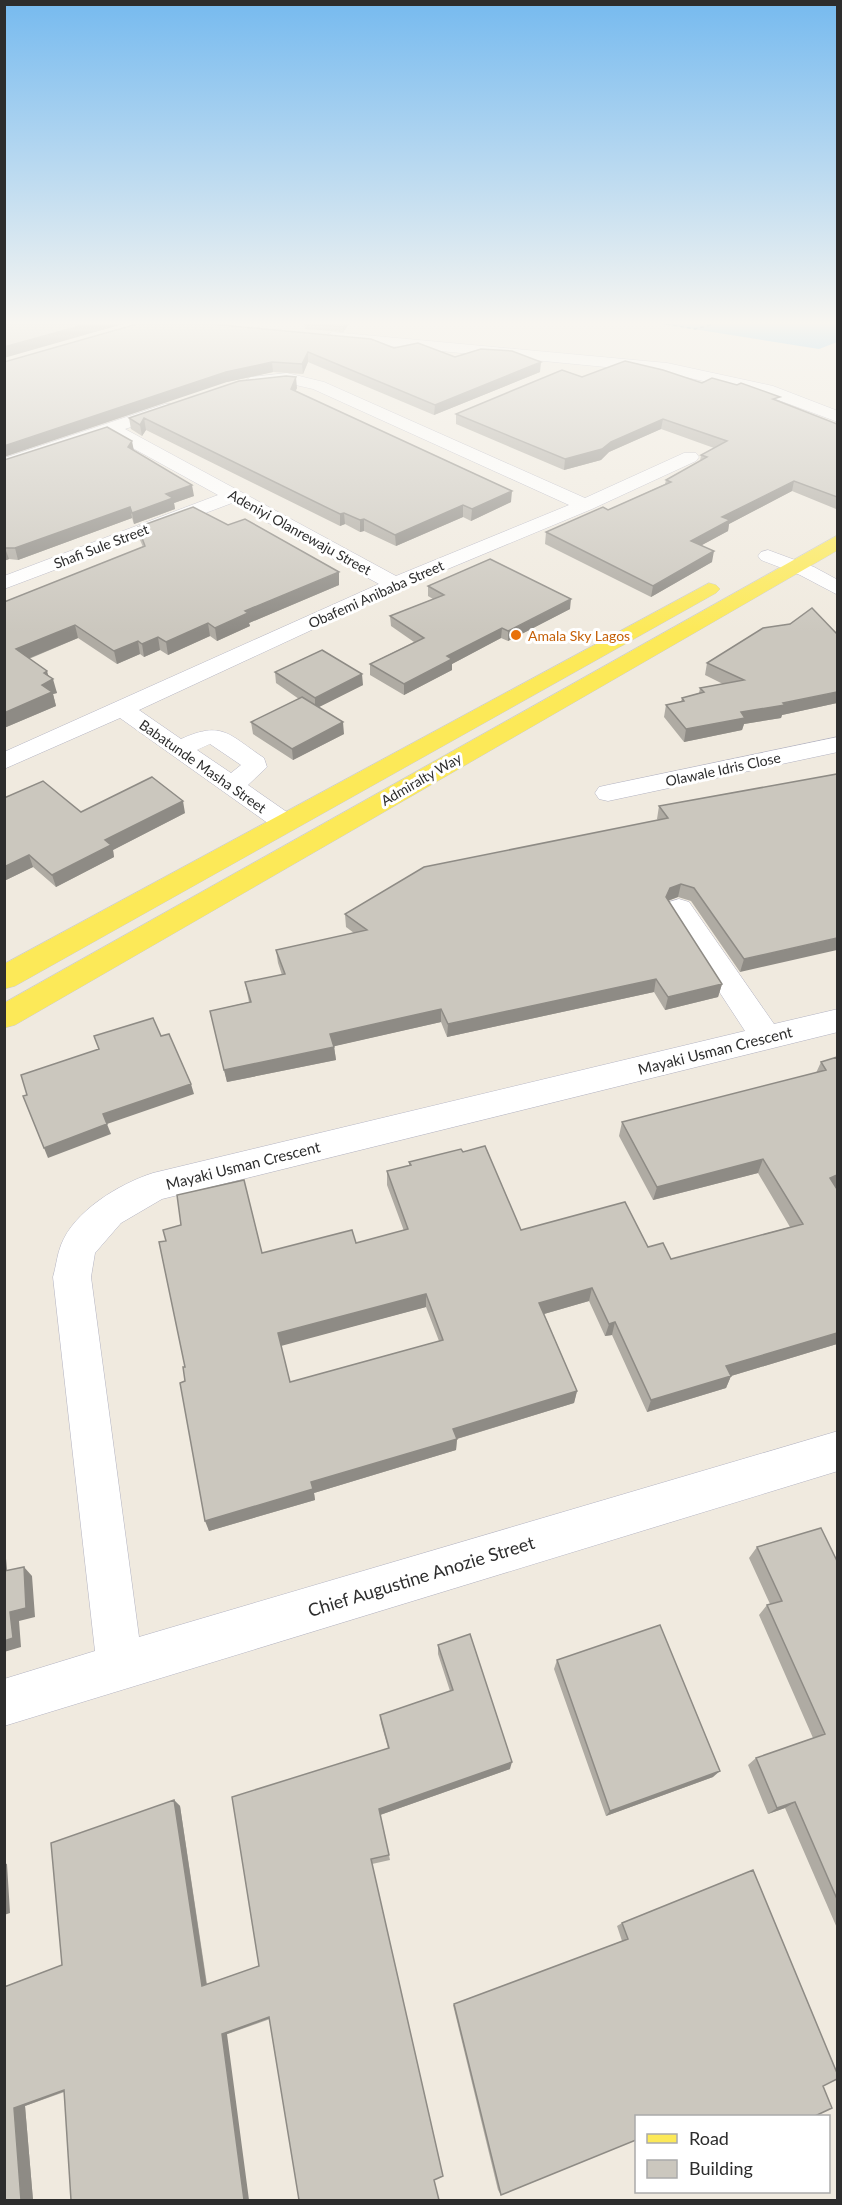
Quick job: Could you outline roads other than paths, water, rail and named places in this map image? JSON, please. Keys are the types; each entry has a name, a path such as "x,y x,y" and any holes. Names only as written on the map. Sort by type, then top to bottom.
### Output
{"main road":[{"name":"Admiralty Way","path":"4,978 285,823 784,555 837,541"},
{"name":"Admiralty Way","path":"4,1017 784,555"}],"street":[{"path":"4,464 113,427"},
{"path":"413,427 585,505"},
{"path":"420,430 427,427"},
{"name":"Adeniyi Olanrewaju Street","path":"110,428 395,584"},
{"name":"Obafemi Anibaba Street","path":"4,762 395,584 585,505 690,457"},
{"name":"Shafi Sule Street","path":"4,583 232,496"},
{"path":"784,555 837,589"},
{"name":"Babatunde Masha Street","path":"122,709 285,823"},
{"name":"Olawale Idris Close","path":"608,793 837,744"},
{"path":"679,909 766,1037"},
{"name":"Mayaki Usman Crescent","path":"120,1666 72,1277 78,1247 108,1212 153,1187 837,1020"},
{"name":"Chief Augustine Anozie Street","path":"4,1703 837,1450"}],"place":[{"name":"Amala Sky Lagos","path":"516,635"}]}
